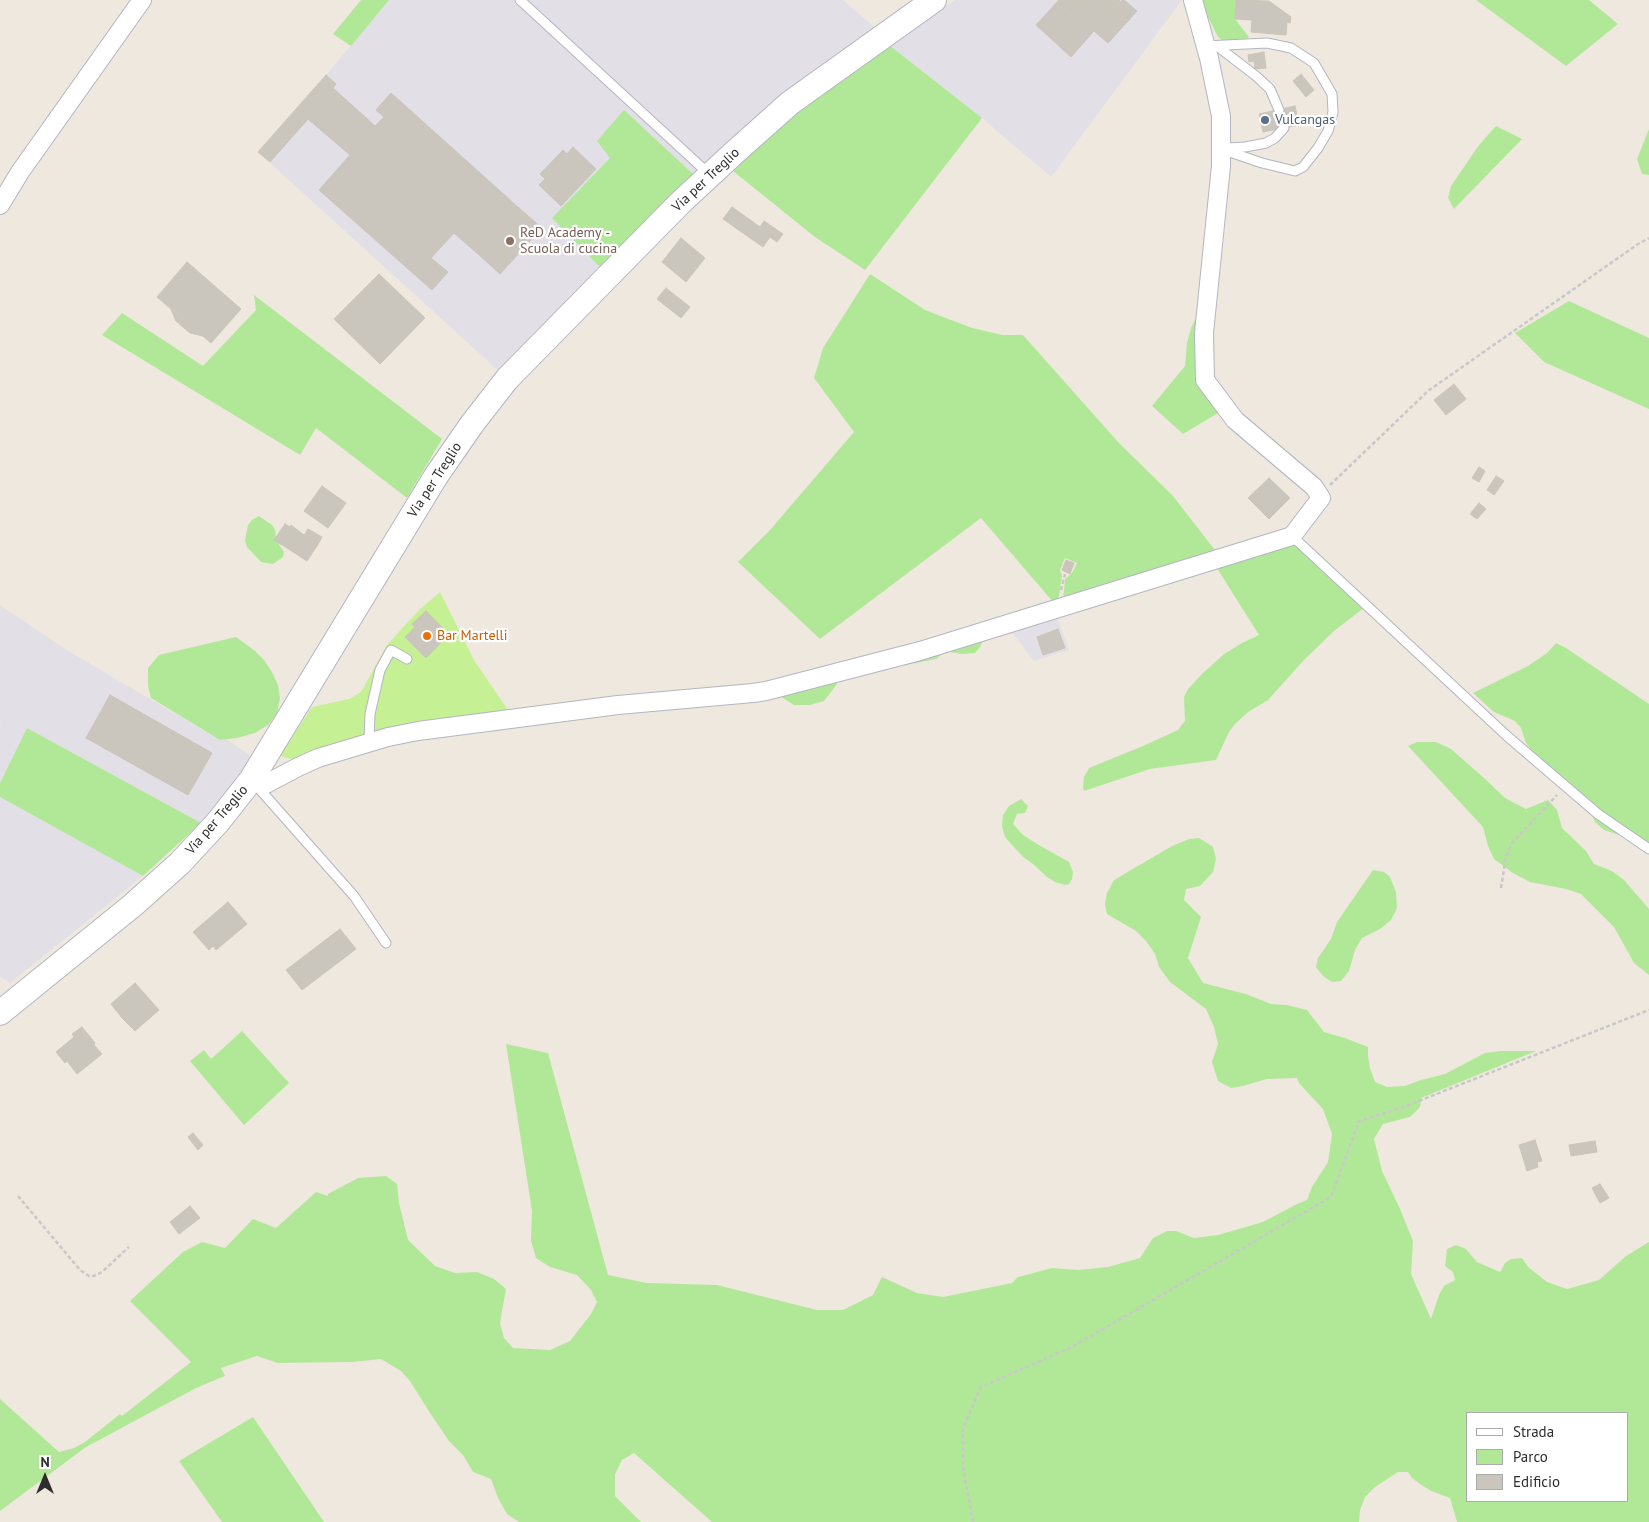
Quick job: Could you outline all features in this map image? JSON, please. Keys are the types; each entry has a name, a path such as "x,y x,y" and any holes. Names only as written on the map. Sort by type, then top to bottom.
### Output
{"main road":[{"name":"Via per Treglio","path":"0,1013 134,905 180,863 218,822 251,780 436,476 472,424 507,379 681,202 790,103 934,0"}],"street":[{"path":"0,205 20,172 142,0"},
{"path":"251,780 266,784 318,758 369,742 418,731 618,705 766,691 920,651 1292,536 1321,498 1314,487 1235,420 1205,380 1204,333 1221,166 1221,116 1211,46 1193,0"}],"lane":[{"path":"520,0 710,175"},
{"path":"1211,46 1267,43 1291,48 1314,63 1332,94 1333,112 1328,131 1303,167 1295,171 1262,163 1221,149"},
{"path":"1211,46 1256,76 1270,89 1279,110"},
{"path":"1221,149 1266,143 1275,138 1284,128"},
{"path":"1292,536 1507,736 1598,814 1649,850"},
{"path":"369,742 370,714 380,670 391,650 407,659"},
{"path":"251,780 354,896 386,943"}],"path":[{"path":"1321,498 1333,481 1428,390 1649,238"},
{"path":"1501,888 1506,856 1512,844 1554,799 1562,789 1562,783"},
{"path":"973,1522 963,1468 963,1428 981,1387 1072,1347 1331,1196 1359,1121 1402,1108 1649,1010"},
{"path":"18,1196 80,1270 89,1276 102,1272 129,1247"}],"shaded area":[{"path":"389,0 843,0 875,28 819,71 501,373 258,152"},
{"path":"955,0 1182,0 1051,177 982,118 889,45"},
{"path":"0,605 68,651 220,740 226,739 254,758 201,823 27,728 0,783"},
{"path":"1055,613 1069,650 1034,661 1008,627"},
{"path":"0,797 143,876 10,983 0,977"}],"green space":[{"path":"361,0 389,0 351,46 333,34"},
{"path":"1202,0 1236,0 1235,19 1249,37 1244,41 1226,43 1218,37"},
{"path":"1476,0 1589,0 1618,24 1566,66"},
{"path":"889,45 982,118 865,270 815,237 728,167 798,112"},
{"path":"624,110 694,175 601,268 552,218 610,158 597,141"},
{"path":"1496,126 1522,139 1454,209 1448,198 1451,186 1479,145"},
{"path":"1649,129 1649,175 1642,174 1637,159"},
{"path":"870,274 925,310 972,328 1002,335 1023,335 1119,443 1173,496 1218,554 1063,601 1065,579 1072,573 1077,563 1065,558 1060,570 1062,576 1058,602 1054,603 981,518 820,639 738,562 770,530 854,432 814,378 823,348"},
{"path":"254,295 442,439 407,498 316,428 300,455 102,335 122,313 203,366 256,310"},
{"path":"1569,301 1649,338 1649,409 1544,362 1515,333"},
{"path":"1198,313 1200,328 1223,410 1183,434 1152,406 1185,366 1187,343"},
{"path":"259,516 272,525 275,530 276,540 284,552 283,557 273,564 261,562 247,547 245,541 248,525"},
{"path":"1291,541 1365,607 1334,631 1304,660 1268,700 1248,712 1235,724 1229,732 1216,760 1150,769 1084,791 1084,777 1089,768 1178,730 1185,721 1184,697 1188,689 1224,654 1259,635 1215,565"},
{"path":"440,592 474,660 510,713 295,760 280,756 312,707 349,699 361,692 387,645 418,611"},
{"path":"985,636 975,653 962,654 950,652 942,654 936,659 835,679 837,684 824,701 810,705 794,705 772,691"},
{"path":"236,637 264,660 278,685 280,698 277,714 268,725 255,733 220,740 151,698 148,686 148,668 159,655"},
{"path":"1556,643 1649,704 1649,845 1604,830 1595,822 1588,807 1536,756 1526,743 1521,728 1515,721 1494,712 1473,693 1528,666 1547,653"},
{"path":"27,728 201,823 143,876 0,797 0,783"},
{"path":"1417,742 1436,742 1451,749 1505,798 1526,809 1548,800 1557,810 1562,828 1586,851 1594,864 1612,871 1624,880 1649,909 1649,975 1634,963 1614,927 1581,894 1530,882 1513,873 1494,859 1483,827 1408,746"},
{"path":"1021,799 1028,806 1025,813 1017,814 1013,824 1023,835 1069,862 1073,872 1069,884 1065,885 1055,882 1047,877 1023,857 1005,837 1002,826 1003,815 1009,806"},
{"path":"1199,838 1213,847 1216,859 1213,872 1200,886 1186,889 1184,900 1201,917 1188,958 1203,983 1246,994 1271,1004 1287,1005 1307,1010 1324,1032 1368,1047 1370,1068 1375,1082 1387,1087 1405,1086 1445,1074 1485,1053 1536,1051 1421,1098 1420,1107 1410,1117 1383,1124 1374,1139 1382,1171 1413,1241 1411,1274 1431,1319 1444,1286 1455,1280 1453,1272 1445,1266 1447,1249 1456,1245 1466,1249 1477,1262 1500,1272 1505,1263 1511,1259 1522,1258 1528,1267 1547,1282 1567,1289 1599,1280 1626,1256 1649,1242 1649,1522 1457,1522 1450,1498 1431,1491 1412,1478 1408,1472 1398,1472 1375,1487 1365,1497 1360,1510 1359,1522 712,1522 634,1453 622,1460 615,1474 615,1496 641,1522 519,1522 507,1514 498,1498 491,1479 473,1472 463,1455 449,1441 410,1381 401,1371 381,1359 352,1362 278,1363 257,1356 221,1368 225,1376 196,1388 86,1447 0,1511 0,1399 59,1452 74,1448 85,1442 120,1414 122,1416 191,1362 130,1301 183,1252 202,1242 225,1248 253,1219 276,1228 316,1192 328,1196 328,1194 358,1178 386,1176 397,1184 399,1203 408,1240 435,1266 455,1273 477,1272 494,1279 506,1289 500,1323 504,1338 513,1348 550,1350 570,1341 591,1314 597,1302 591,1290 577,1275 550,1267 536,1258 531,1241 532,1211 506,1044 548,1053 608,1275 647,1283 717,1285 817,1310 843,1310 873,1295 882,1277 917,1293 943,1297 1012,1283 1018,1277 1052,1268 1078,1270 1108,1267 1140,1258 1153,1238 1167,1231 1176,1231 1194,1238 1218,1235 1263,1222 1307,1200 1312,1187 1328,1162 1332,1134 1323,1109 1299,1083 1297,1078 1267,1079 1231,1088 1218,1081 1212,1062 1218,1044 1214,1027 1206,1009 1170,982 1159,967 1155,954 1136,931 1107,914 1105,904 1107,893 1114,880 1172,846 1189,839"},
{"path":"1373,870 1384,872 1390,877 1396,892 1397,908 1391,920 1380,929 1362,938 1355,950 1349,971 1341,981 1332,982 1323,976 1316,967 1318,958 1331,939 1337,922"},
{"path":"242,1031 289,1083 244,1125 190,1061 204,1050 211,1059"},
{"path":"253,1417 324,1522 222,1522 179,1461"}],"building":[{"path":"1059,0 1080,0 1047,35 1036,25"},
{"path":"1080,0 1120,1 1071,57 1047,35"},
{"path":"1122,0 1137,11 1108,43 1094,31"},
{"path":"1236,0 1269,1 1291,17 1290,23 1287,22 1286,35 1251,32 1252,20 1235,19"},
{"path":"1264,52 1266,68 1255,69 1254,61 1249,62 1248,55"},
{"path":"1301,74 1314,90 1306,97 1293,81"},
{"path":"326,75 336,84 333,88 375,126 384,117 376,110 391,93 519,208 478,254 454,233 431,258 448,272 432,290 319,190 350,155 308,119 270,162 258,152"},
{"path":"1295,106 1299,125 1263,132 1259,114"},
{"path":"573,147 596,169 561,206 539,185 545,179 540,174 563,150 567,154"},
{"path":"732,207 760,227 764,221 783,234 777,242 770,237 763,247 723,219"},
{"name":"ReD Academy - Scuola di cucina","path":"519,208 542,228 500,274 478,254"},
{"path":"681,238 705,258 686,282 662,262"},
{"path":"187,262 241,309 211,343 157,297"},
{"path":"379,274 425,318 380,364 334,319"},
{"path":"666,288 690,307 681,318 657,299"},
{"path":"170,307 203,336 190,333 176,321"},
{"path":"1454,384 1466,399 1446,415 1434,400"},
{"path":"1479,467 1485,471 1479,482 1472,478"},
{"path":"1496,476 1504,481 1494,495 1487,490"},
{"path":"1269,478 1290,498 1269,519 1248,498"},
{"path":"322,486 346,503 328,528 304,511"},
{"path":"1479,503 1486,509 1477,519 1470,514"},
{"path":"285,524 290,527 291,525 304,535 303,537 296,533 287,548 274,540"},
{"path":"308,529 322,537 317,546 303,537"},
{"path":"296,533 317,546 307,561 287,548"},
{"path":"1066,560 1074,563 1070,574 1062,570"},
{"name":"Bar Martelli","path":"426,611 449,634 426,658 405,637 415,627 412,624"},
{"path":"1058,629 1065,648 1043,655 1037,637"},
{"path":"110,695 212,753 188,795 86,738"},
{"path":"228,902 247,924 216,950 213,946 209,950 193,932"},
{"path":"340,929 356,949 302,990 286,970"},
{"path":"135,983 159,1010 135,1031 111,1004"},
{"path":"82,1027 102,1054 77,1074 67,1061 65,1063 56,1052 74,1037 72,1034"},
{"path":"193,1133 203,1145 198,1150 188,1137"},
{"path":"1535,1140 1542,1161 1537,1162 1538,1167 1527,1171 1519,1145"},
{"path":"1595,1141 1597,1152 1571,1156 1569,1145"},
{"path":"1600,1184 1609,1198 1600,1203 1592,1188"},
{"path":"190,1206 200,1218 179,1234 170,1222"}],"place":[{"name":"Vulcangas","path":"1265,120"},
{"name":"ReD Academy - Scuola di cucina","path":"510,241"},
{"name":"Bar Martelli","path":"427,636"}]}
